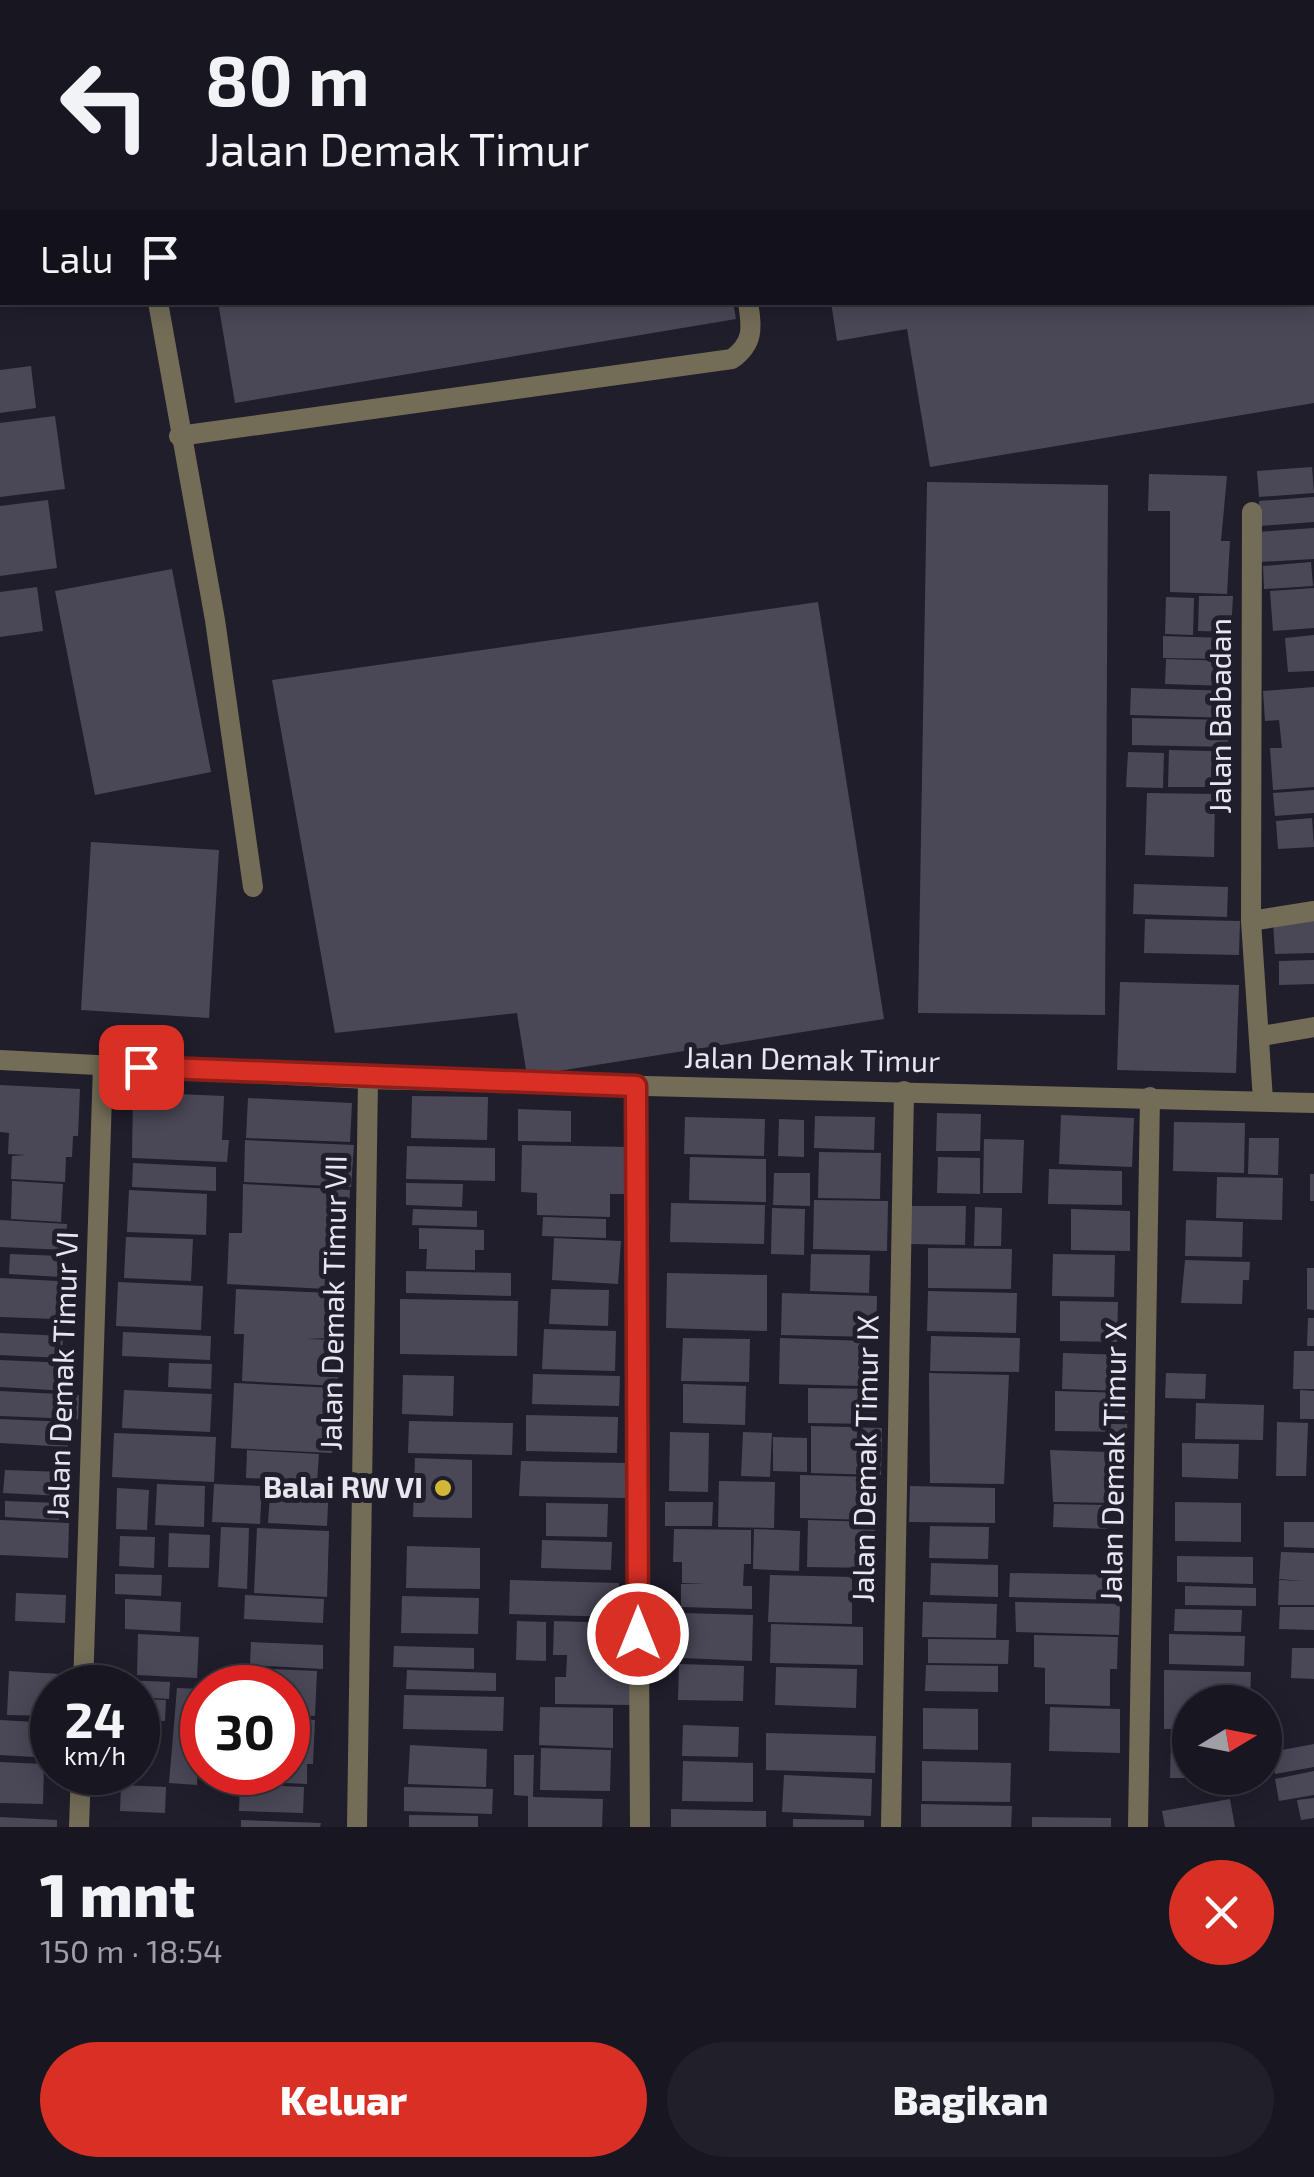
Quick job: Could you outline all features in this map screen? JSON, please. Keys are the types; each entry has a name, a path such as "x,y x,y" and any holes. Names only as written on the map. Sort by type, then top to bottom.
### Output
{"street":[{"path":"158,305 215,620 253,887"},
{"path":"179,436 732,359 745,350 752,332 748,305"},
{"name":"Jalan Babadan","path":"1252,512 1252,921 1264,1100"},
{"path":"1252,921 1314,911"},
{"path":"1262,1036 1314,1027"},
{"name":"Jalan Demak Timur","path":"0,1060 368,1079 1314,1103"},
{"name":"Jalan Demak Timur VI","path":"84,1665 104,1065"},
{"name":"Jalan Demak Timur VII","path":"357,1827 368,1079"},
{"path":"636,1086 640,1827"},
{"name":"Jalan Demak Timur IX","path":"891,1827 904,1091"},
{"name":"Jalan Demak Timur X","path":"1138,1827 1150,1097"},
{"path":"79,1827 80,1795"}],"building":[{"path":"219,305 734,305 736,319 235,403"},
{"path":"831,305 1314,305 1314,403 930,467 907,329 837,341"},
{"path":"31,366 36,408 0,413 0,370"},
{"path":"55,416 65,489 0,497 0,423"},
{"path":"1312,467 1314,493 1259,497 1257,471"},
{"path":"1149,474 1227,476 1221,541 1230,541 1227,594 1170,592 1170,511 1148,511"},
{"path":"927,482 1108,485 1105,1015 918,1013"},
{"path":"1314,497 1314,522 1260,526 1259,501"},
{"path":"48,500 57,568 0,576 0,506"},
{"path":"1314,528 1314,559 1259,562 1257,532"},
{"path":"1311,562 1313,586 1264,589 1263,566"},
{"path":"172,569 211,772 95,795 55,591"},
{"path":"37,587 43,631 0,637 0,592"},
{"path":"1314,588 1314,628 1273,631 1270,591"},
{"path":"1199,596 1233,596 1231,632 1198,631"},
{"path":"1166,597 1194,598 1193,635 1165,634"},
{"path":"818,602 884,1019 527,1076 517,1013 335,1033 272,680"},
{"path":"1314,635 1314,671 1288,672 1285,638"},
{"path":"1163,636 1224,638 1223,659 1163,658"},
{"path":"1166,659 1229,661 1229,686 1165,684"},
{"path":"1314,687 1314,787 1273,790 1270,748 1282,748 1279,720 1265,721 1263,691"},
{"path":"1131,688 1236,691 1234,718 1130,715"},
{"path":"1132,718 1229,720 1228,747 1132,745"},
{"path":"1169,750 1212,751 1211,787 1168,787"},
{"path":"1128,752 1164,753 1163,788 1126,787"},
{"path":"1314,790 1314,813 1275,816 1273,793"},
{"path":"1147,793 1215,794 1214,857 1145,855"},
{"path":"1312,818 1314,847 1278,849 1276,821"},
{"path":"91,842 219,850 209,1018 81,1010"},
{"path":"1134,884 1228,887 1227,917 1133,914"},
{"path":"1145,919 1240,921 1239,955 1144,953"},
{"path":"1314,921 1314,953 1275,954 1273,922"},
{"path":"1314,960 1314,984 1279,985 1279,961"},
{"path":"1120,982 1239,985 1236,1073 1117,1070"},
{"path":"0,1085 80,1089 78,1136 73,1136 72,1157 66,1157 65,1182 11,1179 12,1156 26,1155 8,1154 9,1133 0,1132"},
{"path":"133,1092 224,1096 222,1140 229,1140 227,1162 132,1158"},
{"path":"412,1096 488,1097 487,1140 411,1138"},
{"path":"248,1098 352,1103 350,1142 246,1138"},
{"path":"518,1109 571,1111 571,1142 518,1141"},
{"path":"937,1113 981,1114 980,1151 936,1151"},
{"path":"1061,1115 1134,1118 1132,1167 1059,1164"},
{"path":"815,1116 875,1117 874,1150 814,1148"},
{"path":"685,1117 765,1119 764,1156 684,1154"},
{"path":"779,1119 804,1120 804,1157 778,1156"},
{"path":"1174,1122 1245,1123 1244,1173 1173,1171"},
{"path":"1249,1138 1279,1138 1278,1175 1248,1174"},
{"path":"984,1139 1024,1140 1022,1193 983,1193"},
{"path":"245,1140 354,1145 351,1187 244,1182"},
{"path":"522,1145 630,1147 629,1194 610,1194 610,1217 537,1215 537,1193 521,1192"},
{"path":"407,1146 495,1148 495,1181 406,1179"},
{"path":"819,1152 881,1153 880,1199 818,1198"},
{"path":"690,1157 766,1159 766,1202 689,1200"},
{"path":"938,1157 980,1158 980,1194 937,1193"},
{"path":"133,1163 216,1167 216,1191 132,1187"},
{"path":"1049,1169 1122,1171 1122,1205 1048,1204"},
{"path":"774,1173 810,1173 810,1206 773,1205"},
{"path":"1310,1174 1314,1174 1314,1201 1310,1201"},
{"path":"1217,1177 1283,1178 1282,1220 1216,1218"},
{"path":"12,1181 63,1184 61,1222 11,1219"},
{"path":"406,1183 463,1184 462,1207 406,1205"},
{"path":"243,1184 350,1190 347,1237 329,1236 327,1289 227,1284 229,1233 242,1233"},
{"path":"129,1190 207,1194 206,1235 127,1232"},
{"path":"814,1200 888,1201 887,1251 813,1249"},
{"path":"671,1203 765,1205 764,1244 670,1242"},
{"path":"911,1206 966,1206 965,1245 910,1244"},
{"path":"975,1207 1002,1208 1001,1246 974,1246"},
{"path":"772,1208 805,1209 804,1255 771,1254"},
{"path":"413,1209 477,1211 477,1227 412,1225"},
{"path":"1071,1209 1130,1211 1130,1251 1071,1250"},
{"path":"543,1217 606,1219 606,1238 542,1236"},
{"path":"0,1220 67,1224 65,1250 0,1247"},
{"path":"1186,1220 1243,1222 1242,1257 1185,1256"},
{"path":"419,1228 484,1230 484,1250 475,1250 475,1270 426,1269 427,1249 419,1249"},
{"path":"126,1237 193,1239 191,1281 124,1278"},
{"path":"554,1238 621,1241 618,1284 552,1280"},
{"path":"928,1248 1012,1249 1011,1289 928,1288"},
{"path":"10,1254 62,1256 61,1277 9,1274"},
{"path":"811,1254 870,1255 869,1293 810,1291"},
{"path":"1053,1254 1115,1255 1114,1297 1052,1296"},
{"path":"1185,1260 1250,1262 1249,1280 1243,1280 1242,1304 1181,1303"},
{"path":"1307,1268 1314,1268 1314,1310 1307,1309"},
{"path":"406,1271 511,1273 511,1296 406,1293"},
{"path":"667,1273 767,1275 767,1331 666,1328"},
{"path":"0,1278 58,1281 56,1319 0,1317"},
{"path":"118,1282 203,1286 201,1330 116,1326"},
{"path":"236,1289 332,1293 330,1338 307,1339 339,1340 338,1386 242,1381 244,1334 234,1334"},
{"path":"551,1289 609,1290 608,1326 549,1324"},
{"path":"928,1291 1017,1293 1016,1333 927,1331"},
{"path":"782,1293 877,1296 876,1337 781,1335"},
{"path":"400,1299 518,1301 517,1356 400,1354"},
{"path":"1060,1301 1118,1302 1117,1342 1060,1341"},
{"path":"1308,1318 1314,1318 1314,1346 1307,1346"},
{"path":"544,1329 616,1331 615,1371 542,1369"},
{"path":"123,1332 211,1336 210,1360 122,1356"},
{"path":"0,1333 63,1336 62,1358 0,1355"},
{"path":"931,1336 1020,1338 1019,1372 930,1371"},
{"path":"683,1338 750,1339 749,1382 681,1381"},
{"path":"780,1338 866,1341 864,1386 779,1384"},
{"path":"1294,1351 1314,1351 1314,1389 1293,1389"},
{"path":"1063,1353 1125,1355 1124,1391 1062,1389"},
{"path":"0,1360 68,1363 67,1391 0,1387"},
{"path":"169,1363 212,1364 211,1389 168,1387"},
{"path":"929,1373 1009,1375 1004,1484 930,1483"},
{"path":"1166,1373 1206,1374 1205,1399 1165,1398"},
{"path":"533,1374 620,1376 619,1406 532,1404"},
{"path":"403,1375 454,1376 453,1416 402,1414"},
{"path":"234,1383 335,1388 332,1453 231,1448"},
{"path":"683,1384 746,1386 745,1425 683,1423"},
{"path":"808,1388 877,1389 877,1424 808,1423"},
{"path":"124,1390 212,1394 210,1432 122,1428"},
{"path":"1300,1390 1314,1391 1314,1419 1300,1419"},
{"path":"0,1391 79,1395 78,1419 0,1416"},
{"path":"1055,1391 1128,1393 1127,1432 1055,1431"},
{"path":"1196,1403 1264,1405 1263,1440 1195,1439"},
{"path":"526,1415 618,1417 617,1453 526,1451"},
{"path":"0,1419 69,1422 68,1447 0,1443"},
{"path":"409,1421 513,1423 512,1455 408,1453"},
{"path":"1277,1422 1308,1423 1306,1476 1276,1476"},
{"path":"811,1426 882,1428 881,1475 811,1473"},
{"path":"670,1432 709,1433 708,1492 669,1491"},
{"path":"743,1432 772,1433 770,1477 741,1476"},
{"path":"114,1433 216,1437 214,1482 112,1477"},
{"path":"773,1437 807,1438 807,1472 773,1471"},
{"path":"1182,1443 1239,1444 1238,1479 1182,1477"},
{"path":"247,1450 319,1454 317,1482 329,1483 327,1526 268,1523 271,1479 246,1478"},
{"path":"1050,1450 1108,1452 1107,1476 1118,1476 1118,1503 1053,1502"},
{"name":"Balai RW VI","path":"415,1458 472,1460 472,1518 413,1517"},
{"path":"521,1461 626,1463 625,1498 519,1496"},
{"path":"5,1470 64,1472 63,1496 3,1493"},
{"path":"800,1475 870,1477 869,1520 800,1518"},
{"path":"719,1481 775,1482 774,1528 718,1527"},
{"path":"157,1484 205,1486 204,1527 155,1525"},
{"path":"214,1484 262,1486 260,1524 212,1522"},
{"path":"910,1486 995,1488 995,1523 909,1522"},
{"path":"117,1488 149,1490 147,1530 116,1529"},
{"path":"5,1501 59,1503 59,1520 5,1517"},
{"path":"665,1502 713,1502 712,1526 665,1526"},
{"path":"1175,1502 1241,1503 1241,1542 1175,1541"},
{"path":"546,1503 608,1504 607,1537 546,1536"},
{"path":"1054,1504 1107,1505 1107,1529 1053,1527"},
{"path":"0,1520 69,1523 68,1558 0,1555"},
{"path":"808,1520 875,1522 874,1568 807,1567"},
{"path":"1284,1522 1314,1522 1314,1548 1284,1547"},
{"path":"930,1526 989,1527 988,1559 929,1558"},
{"path":"221,1527 249,1528 247,1589 218,1587"},
{"path":"257,1528 329,1531 327,1597 254,1593"},
{"path":"674,1529 751,1530 751,1564 744,1564 743,1586 752,1586 752,1609 681,1607 681,1584 706,1584 682,1583 682,1562 673,1562"},
{"path":"754,1529 800,1531 799,1571 753,1569"},
{"path":"169,1533 210,1535 209,1568 168,1567"},
{"path":"120,1536 155,1537 154,1568 119,1566"},
{"path":"542,1540 612,1542 611,1570 541,1568"},
{"path":"407,1546 480,1548 480,1589 406,1588"},
{"path":"1281,1552 1314,1553 1314,1605 1278,1605 1279,1580 1303,1581 1279,1579"},
{"path":"1177,1556 1253,1557 1253,1584 1177,1582"},
{"path":"931,1563 998,1565 998,1597 930,1595"},
{"path":"1010,1573 1119,1575 1119,1600 1009,1597"},
{"path":"115,1574 162,1575 161,1596 115,1594"},
{"path":"770,1575 852,1577 852,1624 768,1622"},
{"path":"510,1580 619,1583 618,1617 509,1614"},
{"path":"1185,1586 1256,1588 1256,1606 1185,1605"},
{"path":"16,1593 66,1595 65,1623 15,1621"},
{"path":"245,1595 324,1599 323,1623 244,1619"},
{"path":"402,1596 479,1598 478,1634 401,1633"},
{"path":"125,1599 181,1602 180,1632 125,1629"},
{"path":"923,1602 997,1604 996,1638 922,1637"},
{"path":"1015,1602 1120,1604 1119,1635 1016,1632"},
{"path":"1280,1607 1314,1607 1314,1630 1279,1629"},
{"path":"1175,1609 1242,1610 1241,1632 1174,1631"},
{"path":"684,1613 753,1615 752,1661 683,1658"},
{"path":"517,1621 546,1622 546,1661 516,1660"},
{"path":"554,1621 616,1623 615,1657 628,1658 631,1705 555,1704 555,1677 566,1677 567,1655 553,1655"},
{"path":"771,1624 863,1627 863,1665 770,1663"},
{"path":"138,1634 199,1637 198,1665 180,1665 180,1677 160,1676 160,1665 137,1665"},
{"path":"1169,1634 1245,1636 1244,1666 1169,1664"},
{"path":"1034,1635 1118,1637 1117,1669 1110,1669 1110,1706 1045,1704 1045,1668 1034,1667"},
{"path":"928,1639 1009,1640 1008,1664 928,1663"},
{"path":"251,1642 323,1645 323,1669 310,1668 310,1665 250,1665"},
{"path":"394,1646 474,1648 474,1669 393,1667"},
{"path":"1292,1648 1314,1648 1314,1679 1291,1678"},
{"path":"679,1664 744,1666 743,1701 678,1700"},
{"path":"926,1665 998,1666 998,1692 925,1691"},
{"path":"776,1667 857,1669 856,1708 775,1705"},
{"path":"407,1670 496,1673 496,1691 406,1689"},
{"path":"1164,1670 1251,1672 1251,1685 1172,1685 1172,1729 1164,1729"},
{"path":"9,1671 30,1672 30,1716 7,1715"},
{"path":"310,1671 317,1671 315,1716 310,1716"},
{"path":"160,1682 170,1682 169,1699 160,1698"},
{"path":"177,1688 180,1688 180,1784 169,1783"},
{"path":"404,1695 504,1697 503,1731 403,1729"},
{"path":"160,1700 166,1700 165,1721 160,1721"},
{"path":"540,1707 613,1708 613,1748 539,1745"},
{"path":"1050,1707 1120,1709 1120,1753 1049,1751"},
{"path":"923,1708 978,1709 978,1750 923,1749"},
{"path":"0,1720 30,1722 30,1757 0,1755"},
{"path":"310,1720 315,1720 310,1764"},
{"path":"683,1725 739,1727 738,1757 682,1756"},
{"path":"766,1733 876,1736 875,1773 766,1770"},
{"path":"1171,1736 1172,1736 1172,1778"},
{"path":"1314,1744 1314,1767 1282,1773 1282,1750"},
{"path":"410,1745 487,1749 486,1787 408,1784"},
{"path":"541,1748 611,1750 610,1791 540,1790"},
{"path":"514,1755 534,1755 533,1797 603,1799 602,1827 528,1827 528,1796 514,1795"},
{"path":"683,1761 753,1763 753,1802 682,1801"},
{"path":"922,1761 1011,1763 1010,1802 922,1801"},
{"path":"0,1762 30,1763 30,1795 43,1795 43,1804 0,1803"},
{"path":"1314,1771 1314,1795 1279,1801 1282,1778"},
{"path":"784,1775 872,1779 871,1816 782,1812"},
{"path":"160,1787 166,1787 165,1813 120,1811 121,1795 160,1795"},
{"path":"404,1787 493,1789 492,1814 404,1811"},
{"path":"240,1795 304,1795 303,1813 239,1811"},
{"path":"1314,1798 1314,1818 1301,1820 1297,1800"},
{"path":"1230,1799 1235,1827 1165,1827 1162,1811"},
{"path":"921,1804 1012,1806 1011,1827 921,1827"},
{"path":"671,1809 766,1811 766,1827 671,1827"},
{"path":"409,1815 478,1816 478,1827 409,1827"},
{"path":"0,1817 57,1820 57,1827 0,1827"},
{"path":"1032,1817 1111,1818 1111,1827 1032,1827"},
{"path":"793,1819 864,1820 864,1827 793,1827"},
{"path":"241,1820 321,1823 320,1827 241,1827"}],"place":[{"name":"Balai RW VI","path":"443,1488"}],"route":[{"path":"141,1067 368,1079 636,1086 638,1634"}]}
